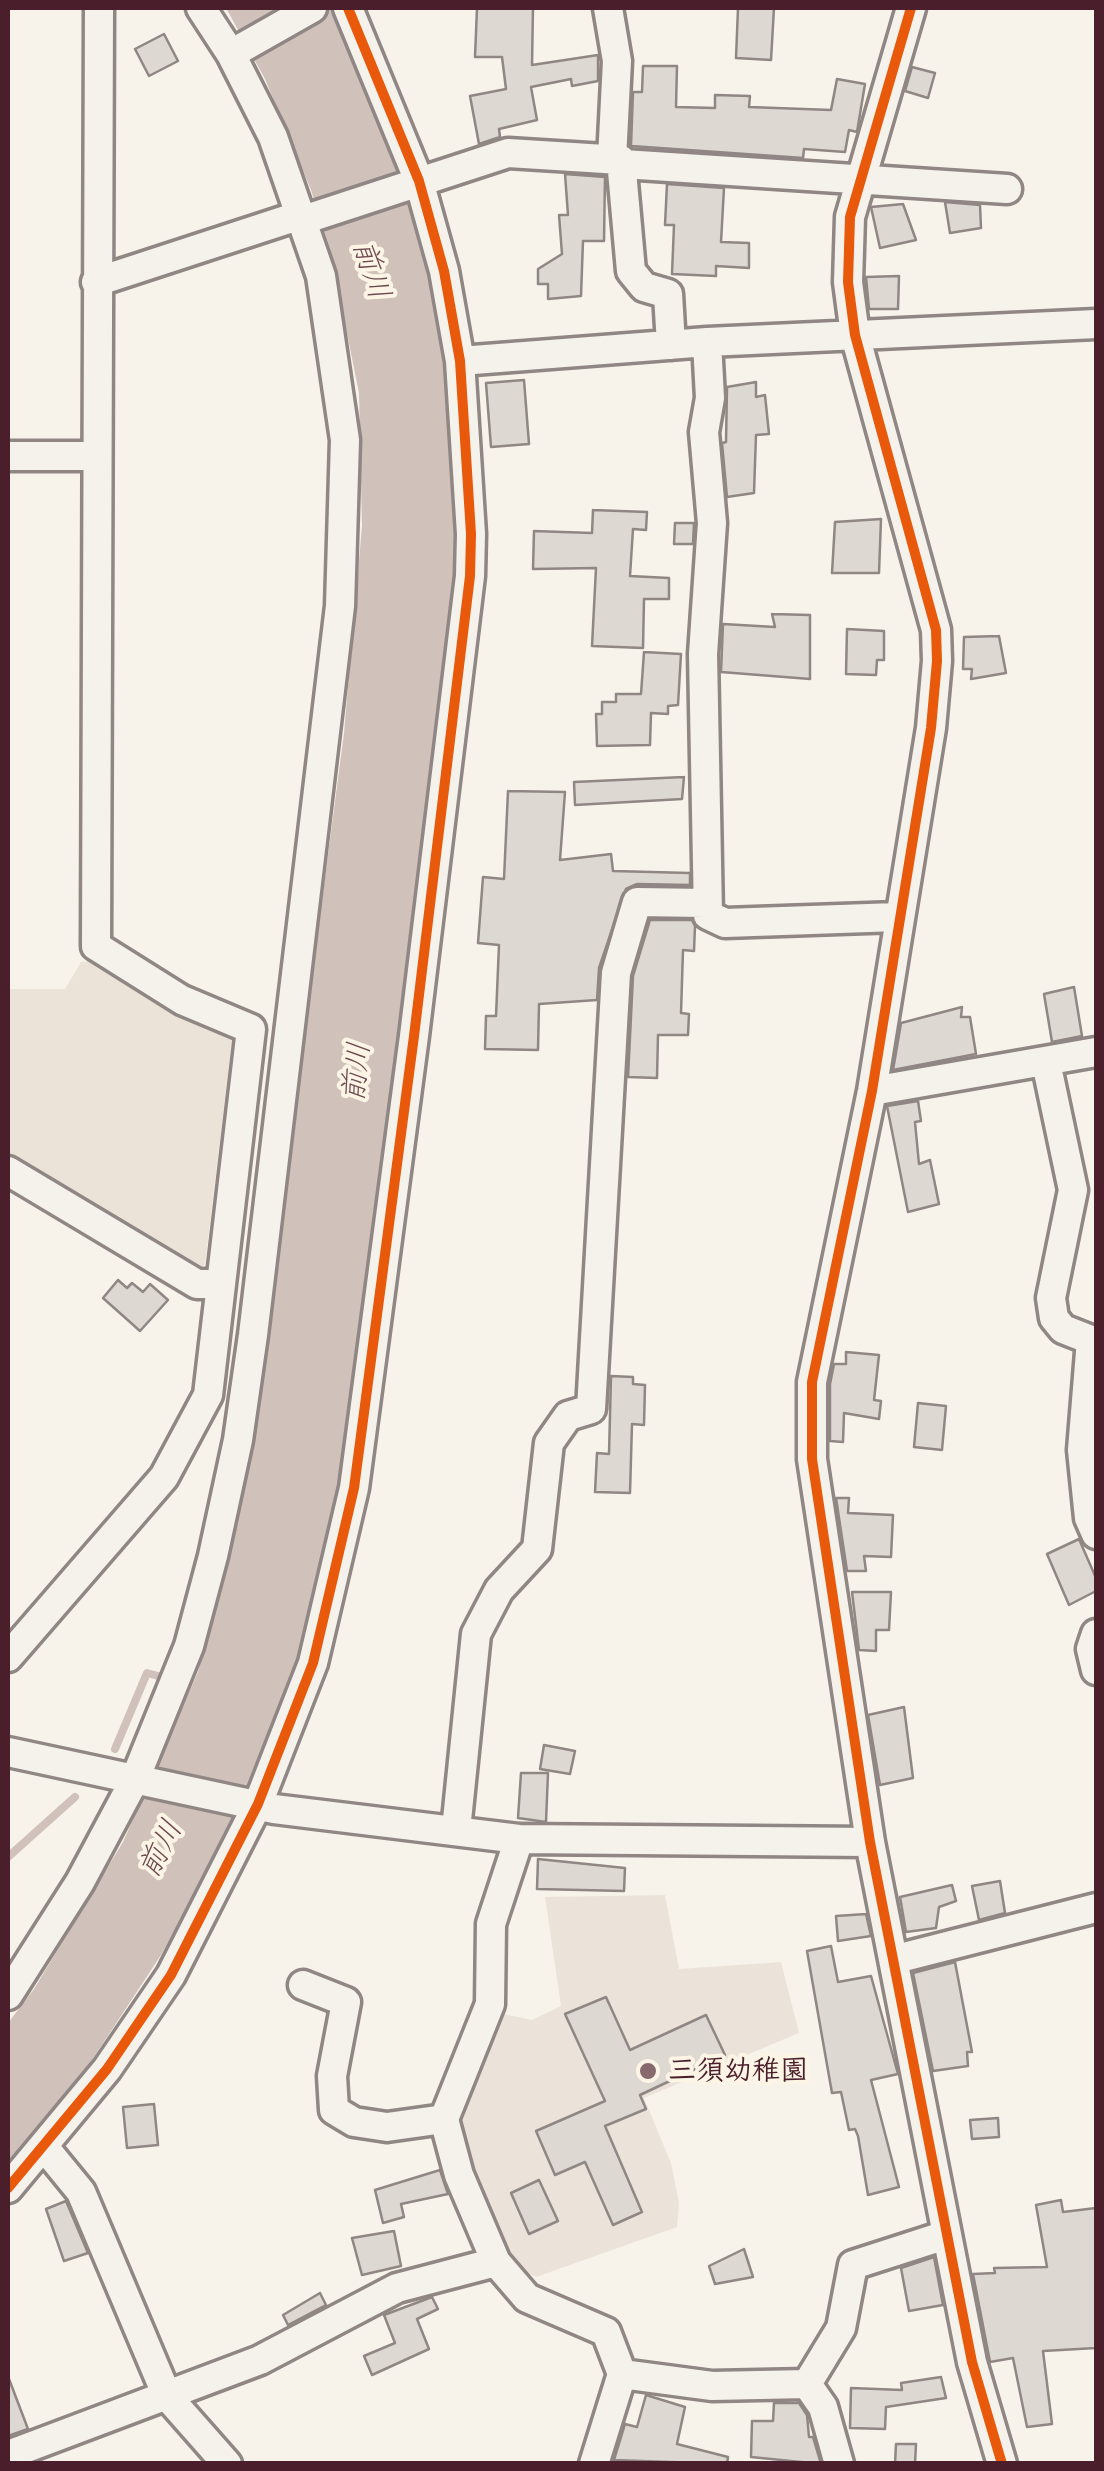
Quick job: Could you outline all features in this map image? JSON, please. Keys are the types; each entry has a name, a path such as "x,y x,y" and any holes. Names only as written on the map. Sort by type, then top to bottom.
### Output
{"street":[{"path":"8,1657 164,1477 208,1395 251,1029 182,1000 111,959 96,946 100,8"},
{"path":"8,1995 80,1882 138,1780 189,1646 238,1440 340,606 344,422 330,316 305,218 273,136 236,52 201,8"},
{"path":"236,52 312,8"},
{"path":"8,2188 106,2070 171,1976 255,1803 313,1663 354,1488 377,1334 470,576 468,440 460,361 444,271 348,8"},
{"path":"608,8 616,61 617,161 631,271 644,287 668,294 671,344"},
{"path":"911,8 847,244 855,335 936,630 931,728 897,916 872,1091 812,1382 812,1440 870,1842 972,2362 1002,2464"},
{"path":"96,282 508,153 1007,189"},
{"path":"460,361 671,344 1096,324"},
{"path":"707,342 710,398 704,432 712,522 703,654 708,915 724,923 897,916"},
{"path":"8,456 96,456"},
{"path":"456,1830 476,1634 499,1590 536,1550 549,1444 568,1416 591,1409 616,972 637,902 706,902"},
{"path":"872,1091 1096,1052"},
{"path":"1046,1062 1073,1190 1050,1298 1054,1318 1063,1329 1091,1340 1082,1450 1089,1518 1096,1534"},
{"path":"8,1171 197,1284 221,1284"},
{"path":"1096,1634 1092,1648 1096,1670"},
{"path":"8,1752 255,1803 519,1839 870,1842"},
{"path":"519,1839 491,1924 490,2004 444,2119 458,2175 496,2262 526,2298 606,2332 622,2374 594,2464"},
{"path":"896,1960 1096,1908"},
{"path":"303,1985 346,2002 332,2076 334,2110 354,2122 387,2127 444,2119"},
{"path":"44,2148 81,2192 167,2396 227,2464"},
{"path":"807,2384 841,2328 853,2265 946,2235"},
{"path":"8,2455 260,2360 396,2288 496,2262"},
{"path":"622,2374 712,2386 807,2384"},
{"path":"807,2384 823,2407 839,2464"}],"shaded area":[{"path":"91,961 171,1001 173,1011 232,1040 205,1264 197,1270 8,1155 8,989 65,989 81,962"},
{"path":"665,1895 679,1969 781,1962 799,2033 644,2098 671,2163 679,2203 677,2227 536,2277 504,2261 452,2129 494,2012 532,2020 561,2006 545,1897"}],"water":[{"name":"前川","path":"226,8 333,8 365,76 433,252 463,526 422,904 345,1455 305,1641 223,1844 161,1955 90,2063 8,2166 8,2023 34,1989 123,1842 198,1672 221,1589 247,1472 344,733 362,526 359,393 330,249 311,190 265,79"}],"building":[{"path":"477,8 533,8 532,65 598,55 598,81 572,86 571,79 531,87 537,120 499,129 500,137 479,144 470,96 506,89 502,57 475,57"},
{"path":"738,8 774,8 771,60 736,58"},
{"path":"164,34 178,61 149,76 135,49"},
{"path":"643,66 677,66 676,107 715,108 715,95 750,96 749,107 831,110 837,79 865,84 857,132 849,130 845,152 804,149 803,158 631,146 633,92 642,92"},
{"path":"912,67 935,73 928,98 905,91"},
{"path":"565,174 605,177 604,241 583,241 581,296 548,299 548,284 538,284 538,269 562,254 559,215 568,215"},
{"path":"667,184 724,188 721,242 749,243 749,268 716,266 716,276 672,274 674,225 665,225"},
{"path":"945,202 980,205 981,228 950,233"},
{"path":"903,204 916,240 880,248 871,207"},
{"path":"899,276 898,309 869,309 866,277"},
{"path":"524,380 529,444 491,447 486,383"},
{"path":"756,382 756,397 765,395 769,434 756,435 754,493 727,497 722,443 726,442 727,387"},
{"path":"593,510 647,512 646,530 633,529 630,576 669,578 669,599 644,599 643,648 592,646 596,568 533,569 534,531 592,533"},
{"path":"881,519 879,573 832,573 835,522"},
{"path":"675,523 694,523 693,544 674,544"},
{"path":"772,614 810,615 810,679 721,672 723,624 775,627"},
{"path":"847,629 884,631 884,660 877,660 876,675 846,674"},
{"path":"999,636 1006,673 971,679 972,669 963,669 964,637"},
{"path":"644,652 681,654 678,705 668,706 668,714 651,713 650,745 597,746 596,714 602,714 602,702 616,702 616,694 641,694"},
{"path":"684,777 682,799 575,805 574,782"},
{"path":"508,791 565,792 560,860 611,854 613,871 690,873 690,885 637,884 626,889 599,968 597,1000 539,1004 538,1050 485,1049 486,1016 496,1016 499,945 478,943 483,877 504,879"},
{"path":"650,920 692,920 695,926 694,951 683,950 681,1013 689,1014 688,1035 658,1035 657,1078 628,1077 633,976"},
{"path":"1074,987 1082,1036 1052,1042 1044,994"},
{"path":"962,1007 961,1017 970,1017 976,1054 893,1070 901,1023"},
{"path":"918,1101 921,1121 915,1122 919,1164 930,1160 939,1204 908,1212 887,1106"},
{"path":"118,1280 127,1288 132,1283 143,1292 150,1284 168,1300 140,1331 103,1298"},
{"path":"846,1352 879,1355 874,1400 881,1401 879,1419 844,1413 843,1442 830,1441 830,1384 834,1364 846,1364"},
{"path":"611,1376 633,1377 633,1384 645,1385 644,1425 632,1424 630,1493 595,1492 597,1453 609,1454"},
{"path":"918,1403 946,1406 942,1450 914,1447"},
{"path":"836,1498 849,1498 848,1513 893,1515 891,1557 864,1556 866,1571 847,1571"},
{"path":"1079,1539 1096,1578 1096,1591 1069,1605 1047,1554"},
{"path":"852,1592 891,1592 889,1630 876,1630 876,1651 859,1650"},
{"path":"904,1707 913,1778 880,1785 868,1715"},
{"path":"544,1745 575,1751 570,1774 540,1769"},
{"path":"521,1773 548,1773 546,1822 518,1818"},
{"path":"538,1859 625,1868 624,1891 537,1889"},
{"path":"1000,1881 1005,1913 979,1920 972,1886"},
{"path":"952,1885 956,1901 939,1907 936,1928 906,1932 900,1897"},
{"path":"866,1914 871,1936 838,1941 836,1916"},
{"path":"831,1946 838,1982 871,1976 898,2074 871,2080 899,2187 868,2195 858,2136 855,2129 849,2130 841,2092 832,2093 807,1951"},
{"path":"955,1962 972,2052 967,2052 968,2066 933,2071 913,1973"},
{"path":"606,1997 630,2050 706,2015 725,2055 640,2095 646,2109 605,2126 642,2212 613,2225 585,2162 555,2175 536,2131 605,2101 565,2014"},
{"path":"154,2104 158,2145 127,2148 123,2107"},
{"path":"998,2118 999,2137 972,2139 970,2120"},
{"path":"440,2170 448,2194 401,2204 404,2217 383,2223 375,2190"},
{"path":"539,2180 558,2221 529,2234 511,2193"},
{"path":"1061,2200 1063,2212 1096,2208 1096,2348 1043,2351 1052,2424 1027,2427 1013,2358 990,2362 973,2274 995,2273 994,2268 1047,2267 1036,2205"},
{"path":"66,2201 88,2253 64,2261 46,2209"},
{"path":"394,2231 401,2266 362,2275 352,2238"},
{"path":"744,2249 753,2277 715,2284 709,2266"},
{"path":"934,2257 943,2305 909,2311 901,2268"},
{"path":"320,2293 326,2305 288,2325 283,2315"},
{"path":"432,2297 438,2309 417,2319 429,2349 372,2375 364,2356 395,2343 384,2315"},
{"path":"941,2377 946,2398 886,2407 885,2429 850,2428 851,2388 902,2390 901,2383"},
{"path":"8,2380 28,2429 8,2436"},
{"path":"646,2395 685,2407 677,2444 728,2457 727,2464 614,2460 625,2424 637,2427"},
{"path":"774,2403 799,2403 807,2415 809,2437 813,2437 821,2464 751,2457 752,2421 773,2421"},
{"path":"896,2444 916,2444 915,2464 895,2464"}],"waterway":[{"path":"115,1749 147,1673 162,1677"},
{"path":"8,1857 75,1797"}],"cycle path":[{"path":"8,2188 107,2069 171,1975 258,1804 313,1663 354,1488 414,1036 470,576 471,534 460,361 444,271 419,181 348,8"},
{"path":"911,8 850,217 848,282 855,335 936,630 937,661 931,728 872,1091 812,1382 812,1459 870,1842 972,2362 1002,2464"}],"place":[{"name":"三須幼稚園","path":"648,2071"}]}
